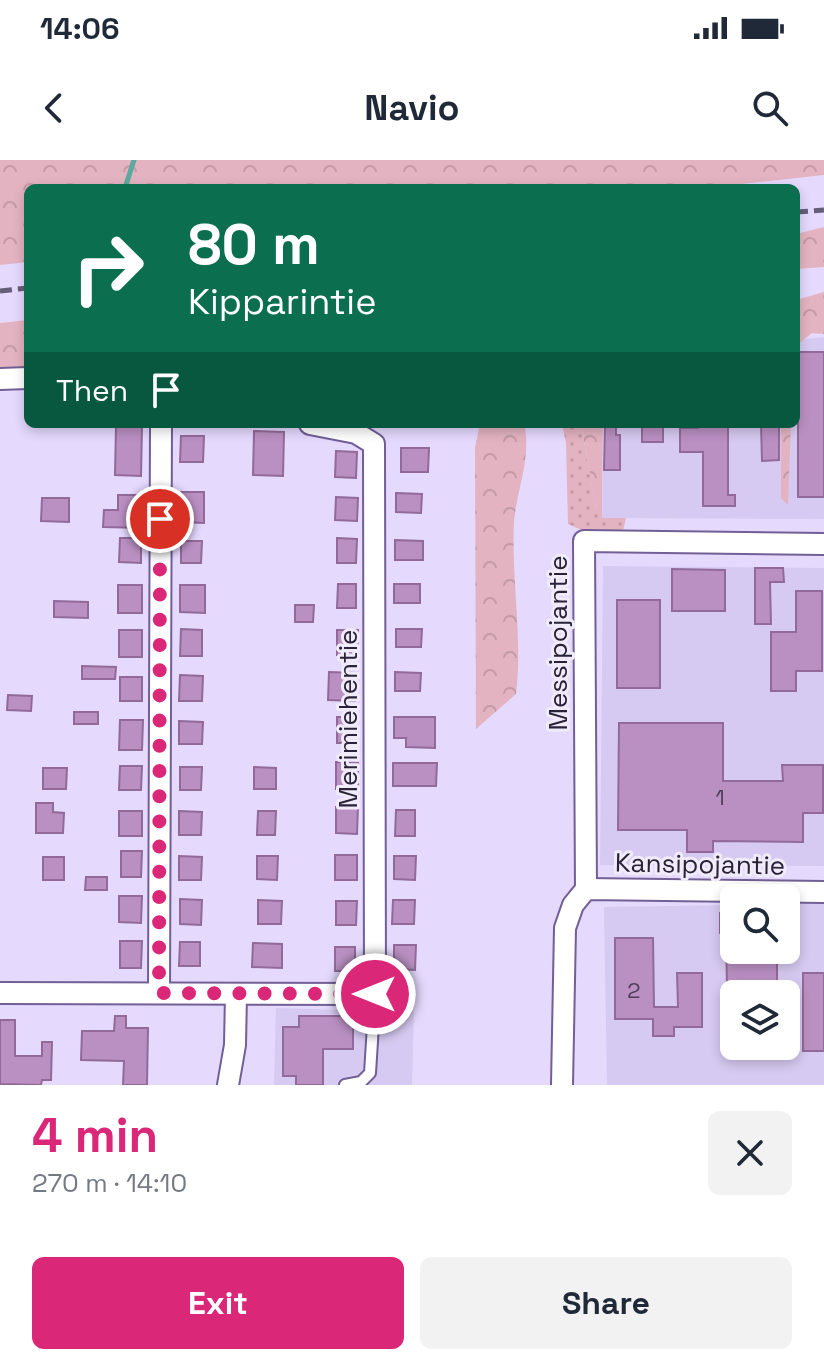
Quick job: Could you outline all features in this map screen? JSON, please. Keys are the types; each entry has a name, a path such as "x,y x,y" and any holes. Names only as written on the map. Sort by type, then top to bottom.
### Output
{"street":[{"path":"0,379 24,378"},
{"path":"159,993 161,428"},
{"name":"Merimiehentie","path":"330,428 356,433 374,444 375,994"},
{"name":"Messipojantie","path":"586,889 584,541 824,544"},
{"name":"Kansipojantie","path":"562,1085 565,928 573,905 586,889 824,892"},
{"path":"0,993 375,994"},
{"path":"228,1085 235,1045 236,994"},
{"path":"235,1045 243,1085"}],"lane":[{"path":"345,1085 361,1082 370,1073 375,994"}],"shaded area":[{"path":"824,337 824,519 602,518 604,428 800,428 800,340"},
{"path":"603,566 824,568 824,866 600,865"},
{"path":"800,904 824,904 824,1085 607,1085 604,907 720,905 720,964 800,964"},
{"path":"276,1008 414,1012 412,1085 274,1085"}],"green space":[{"path":"0,160 824,160 824,175 742,184 24,184 24,262 0,265"},
{"path":"824,227 824,267 800,269 800,233"},
{"path":"824,292 824,334 812,333 800,343 800,299"},
{"path":"24,320 24,369 0,368 0,323"},
{"path":"479,428 525,428 526,448 514,521 518,651 516,694 476,729 475,448"},
{"path":"563,428 582,428 596,508 602,509 602,518 626,518 622,535 593,535 568,524"},
{"path":"582,428 603,428 602,509 596,509"},
{"path":"781,428 791,428 788,505 781,498"}],"building":[{"path":"800,352 824,352 824,497 798,497"},
{"path":"116,428 142,428 141,476 115,475"},
{"path":"605,428 616,428 616,435 620,435 620,470 604,470"},
{"path":"642,428 663,428 663,442 642,442"},
{"path":"680,428 728,428 728,495 735,495 735,506 703,506 703,452 680,452"},
{"path":"761,428 779,428 779,460 762,461"},
{"path":"254,431 284,432 283,476 253,475"},
{"path":"181,436 204,436 203,462 180,462"},
{"path":"401,448 429,448 428,472 401,472"},
{"path":"336,451 357,452 356,478 335,477"},
{"path":"181,492 204,492 204,523 180,522"},
{"path":"396,493 422,494 421,513 396,512"},
{"path":"118,495 143,495 143,528 103,527 104,510 118,510"},
{"path":"336,497 358,498 357,521 335,520"},
{"path":"42,498 69,498 69,522 41,521"},
{"path":"120,538 141,538 141,563 119,562"},
{"path":"337,538 357,539 356,563 337,563"},
{"path":"395,540 423,541 423,560 395,560"},
{"path":"181,541 202,541 201,563 181,563"},
{"path":"755,568 783,568 784,582 770,582 771,624 755,624"},
{"path":"672,569 725,570 725,611 672,611"},
{"path":"338,584 356,584 356,608 337,608"},
{"path":"394,584 420,584 420,603 394,603"},
{"path":"118,585 142,585 142,613 118,613"},
{"path":"180,585 205,585 205,613 180,612"},
{"path":"796,591 822,591 822,671 796,671 796,691 771,691 771,632 796,632"},
{"path":"617,600 660,600 660,688 617,688"},
{"path":"54,601 88,602 88,618 54,617"},
{"path":"295,605 314,605 313,622 295,622"},
{"path":"181,629 202,630 202,656 180,656"},
{"path":"396,629 422,629 421,647 396,647"},
{"path":"119,630 142,630 142,657 119,657"},
{"path":"337,630 358,630 357,656 337,655"},
{"path":"82,666 116,667 115,679 82,679"},
{"path":"329,672 356,673 355,701 328,700"},
{"path":"395,672 421,673 420,691 395,691"},
{"path":"180,675 203,676 202,701 179,701"},
{"path":"120,677 142,677 142,701 120,701"},
{"path":"8,695 32,696 31,711 7,710"},
{"path":"74,712 98,712 98,724 74,724"},
{"path":"337,717 356,717 356,743 337,743"},
{"path":"394,717 435,717 435,748 406,747 406,738 394,738"},
{"path":"120,720 143,720 142,750 119,750"},
{"path":"179,721 203,722 202,744 179,744"},
{"path":"619,723 723,723 723,781 783,781 782,765 823,765 823,813 803,813 803,842 713,841 713,852 687,852 687,830 618,830"},
{"path":"336,762 358,763 358,789 336,789"},
{"path":"393,763 437,763 436,786 393,786"},
{"path":"120,766 142,766 141,790 119,790"},
{"path":"180,767 202,767 201,790 180,790"},
{"path":"254,767 276,768 276,789 254,789"},
{"path":"43,768 67,768 66,789 43,789"},
{"path":"36,803 53,803 53,812 64,813 63,833 36,833"},
{"path":"336,807 358,807 357,834 336,833"},
{"path":"396,810 415,810 415,836 395,836"},
{"path":"119,811 142,811 142,836 119,836"},
{"path":"179,811 202,812 201,835 179,835"},
{"path":"258,811 276,811 275,835 257,835"},
{"path":"121,851 142,851 141,877 121,877"},
{"path":"335,855 357,855 357,880 335,880"},
{"path":"179,856 202,857 201,880 179,880"},
{"path":"257,856 278,856 277,880 257,879"},
{"path":"394,856 416,856 415,880 394,879"},
{"path":"43,857 64,857 64,880 43,880"},
{"path":"86,877 107,877 107,890 85,890"},
{"path":"119,896 142,896 141,923 119,922"},
{"path":"180,899 202,900 201,925 180,924"},
{"path":"258,900 282,901 281,924 258,924"},
{"path":"393,900 415,900 414,924 392,924"},
{"path":"336,901 357,901 356,925 336,925"},
{"path":"615,938 653,938 654,1007 678,1007 677,973 702,973 702,1027 674,1027 674,1036 653,1036 653,1019 615,1019"},
{"path":"120,941 142,941 141,968 120,968"},
{"path":"180,942 200,942 200,966 179,966"},
{"path":"253,943 282,944 282,968 252,967"},
{"path":"394,945 416,945 415,970 394,969"},
{"path":"335,947 355,947 355,971 335,971"},
{"path":"727,964 777,964 777,980 727,980"},
{"path":"803,973 824,973 824,1051 803,1051"},
{"path":"115,1016 126,1016 126,1028 148,1028 147,1085 123,1085 124,1061 81,1060 82,1031 114,1031"},
{"path":"299,1016 353,1016 353,1049 323,1049 323,1085 296,1085 296,1076 283,1076 283,1027 299,1027"},
{"path":"0,1020 15,1020 15,1056 42,1056 42,1042 52,1042 51,1080 42,1080 41,1085 0,1084"}],"waterway":[{"path":"126,184 134,160"}],"railway":[{"path":"800,212 824,210"},
{"path":"0,291 24,288"}],"route":[{"path":"160,519 159,993 375,994"}]}
